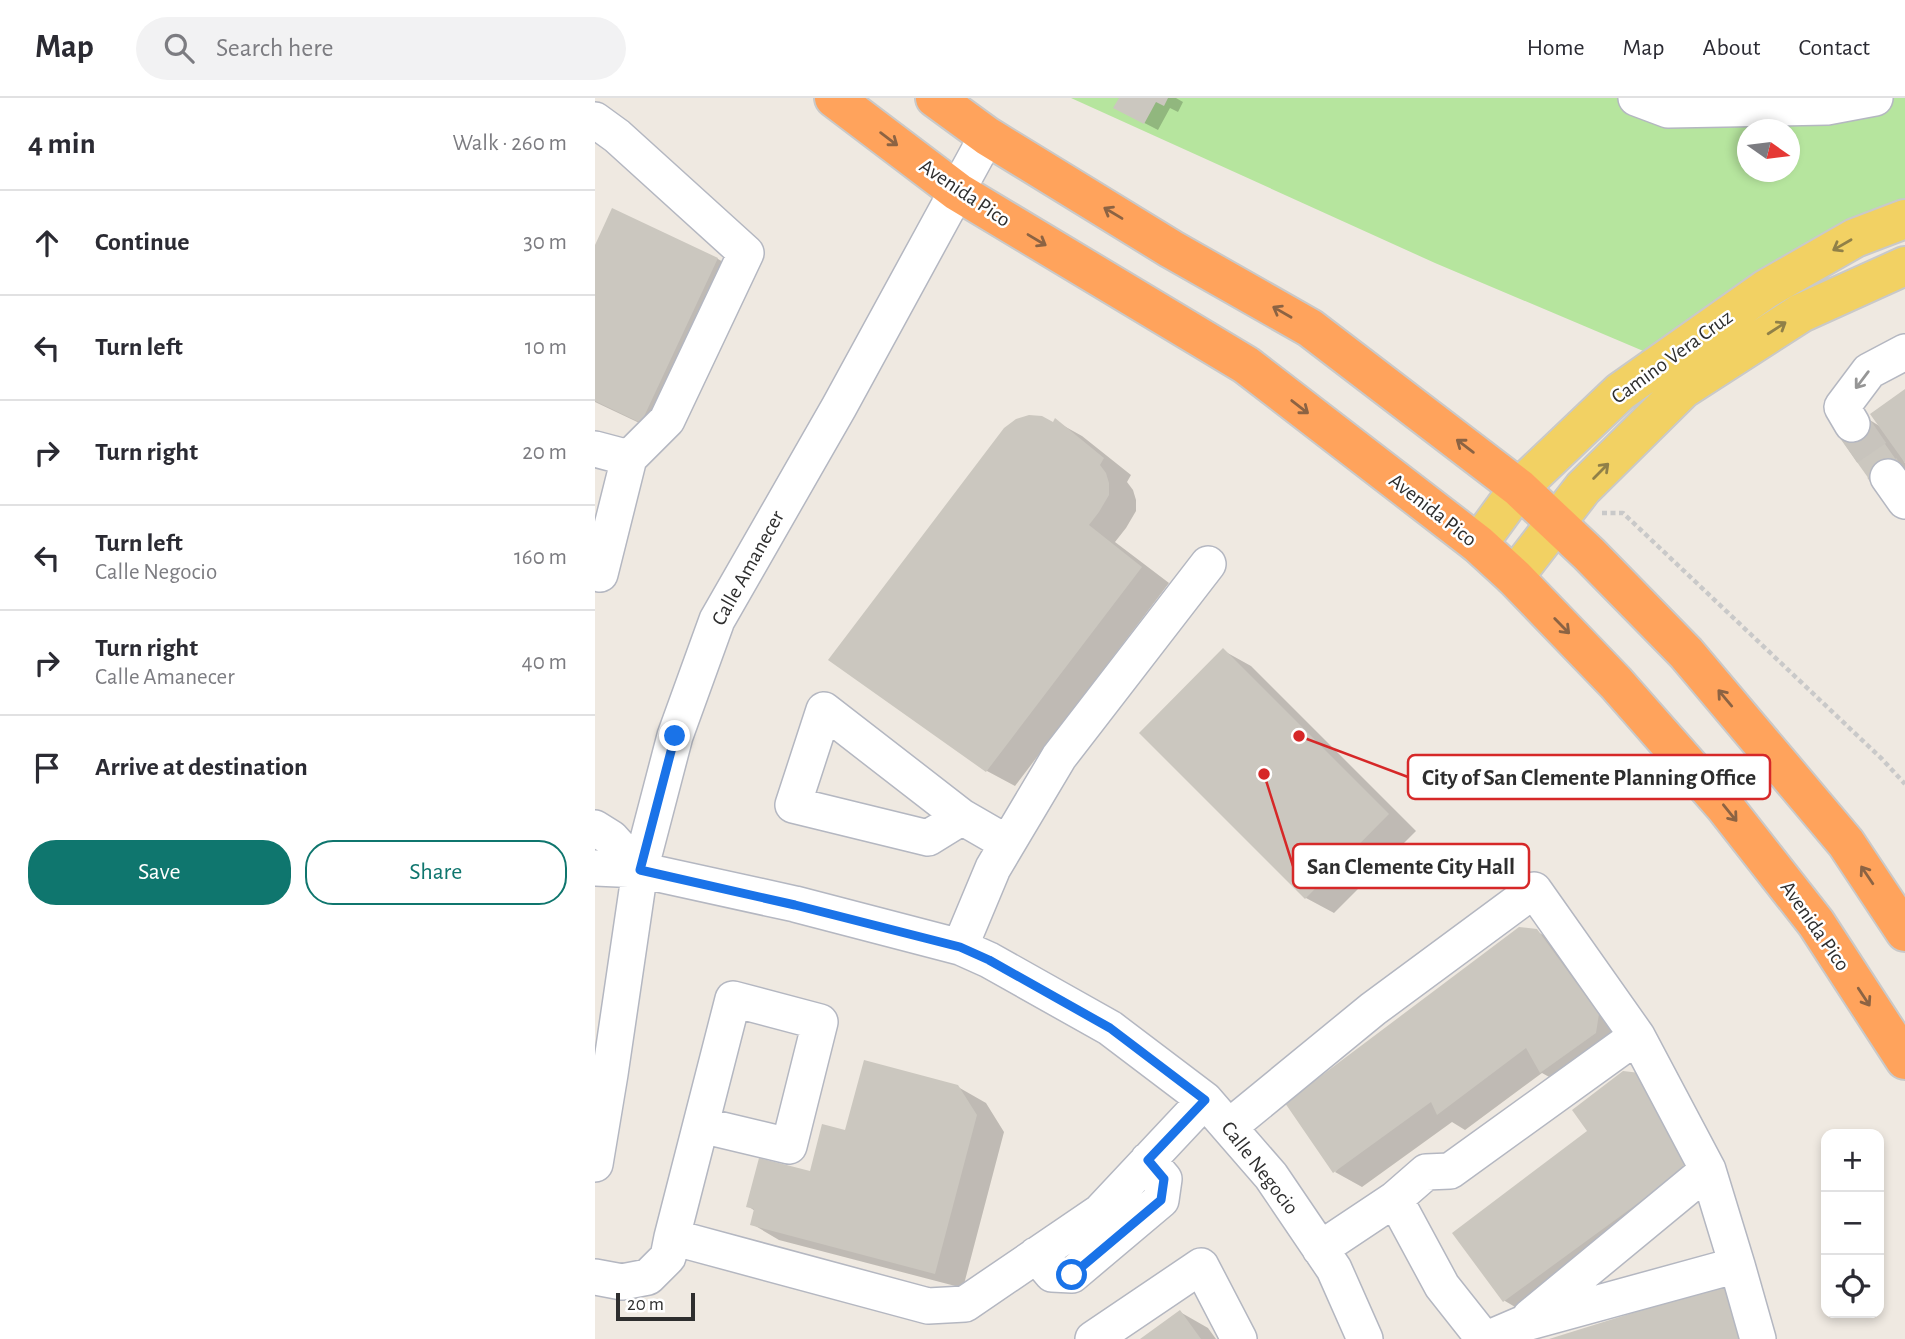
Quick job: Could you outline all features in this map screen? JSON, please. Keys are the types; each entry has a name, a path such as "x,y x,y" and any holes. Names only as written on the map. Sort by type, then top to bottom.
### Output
{"highway":[{"name":"Avenida Pico","path":"834,98 958,192 1246,365 1478,544 1514,577 1616,683 1725,807 1816,923 1905,1060"},
{"path":"935,98 987,136 1171,248 1310,328 1519,488 1686,653 1846,843 1905,932"}],"main road":[{"name":"Camino Vera Cruz","path":"1478,544 1519,488 1620,392 1766,289 1855,238 1905,219"},
{"name":"Camino Vera Cruz","path":"1514,577 1583,488 1683,389 1801,313 1905,266"}],"street":[{"path":"1636,98 1668,110 1827,107 1875,98"},
{"path":"595,120 617,136 746,253 667,420 629,458 597,579"},
{"name":"Calle Amanecer","path":"595,1164 640,870 675,736 717,620 839,407 987,136"},
{"path":"1852,424 1842,407 1869,371 1905,352"},
{"path":"595,449 629,458"},
{"path":"960,947 993,868 1059,757 1208,565"},
{"path":"962,817 928,838 793,805 824,710 962,817 1007,844"},
{"path":"595,828 611,838 640,870"},
{"name":"Calle Negocio","path":"595,868 640,870 795,905 960,947 989,960 1110,1028 1205,1100 1271,1176 1334,1269 1365,1339"},
{"path":"1229,1127 1373,1010 1534,890 1637,1036 1708,1170 1758,1339"},
{"path":"1320,1249 1395,1199 1426,1172 1450,1171 1637,1036"},
{"path":"672,1237 928,1306 965,1304 1036,1255 1052,1274 1072,1275 1161,1200 1164,1179 1148,1160 1205,1100"},
{"path":"595,1277 622,1282 648,1277 667,1257 701,1125"},
{"path":"1522,1324 1708,1170"},
{"path":"1395,1199 1442,1286 1485,1339 1522,1324 1737,1265"},
{"path":"1093,1339 1201,1266 1239,1339"}],"path":[{"path":"1557,523 1599,513 1623,513 1905,784"}],"green space":[{"path":"1071,98 1905,98 1905,203 1648,353 1435,263"}],"building":[{"path":"1119,98 1168,98 1164,106 1156,102 1144,124 1113,108"},
{"path":"612,208 718,258 641,423 595,401 595,245"},
{"path":"1905,389 1905,463 1870,414"},
{"path":"1029,415 1042,416 1053,422 1055,418 1104,458 1100,465 1109,483 1109,495 1089,525 1142,567 986,772 828,660 1004,428 1016,419"},
{"path":"1865,415 1901,467 1874,486 1837,434"},
{"path":"1223,648 1389,814 1305,899 1139,733"},
{"path":"1519,927 1537,929 1599,1014 1596,1033 1540,1073 1526,1048 1437,1115 1431,1102 1333,1173 1285,1103"},
{"path":"864,1060 958,1085 977,1115 935,1274 750,1225 754,1209 746,1207 759,1158 810,1171 822,1124 845,1130"},
{"path":"1623,1071 1640,1073 1689,1166 1503,1302 1452,1233 1587,1131 1572,1110"},
{"path":"1722,1285 1733,1292 1746,1339 1549,1339"},
{"path":"1180,1310 1201,1339 1140,1339"}],"tunnel":[{"path":"1852,424 1888,477"}],"place":[{"name":"City of San Clemente Planning Office","path":"1299,736"},
{"name":"San Clemente City Hall","path":"1264,774"}],"route":[{"path":"675,736 640,870 795,905 960,947 989,960 1110,1028 1205,1100 1148,1160 1164,1179 1161,1200 1072,1275"}]}
